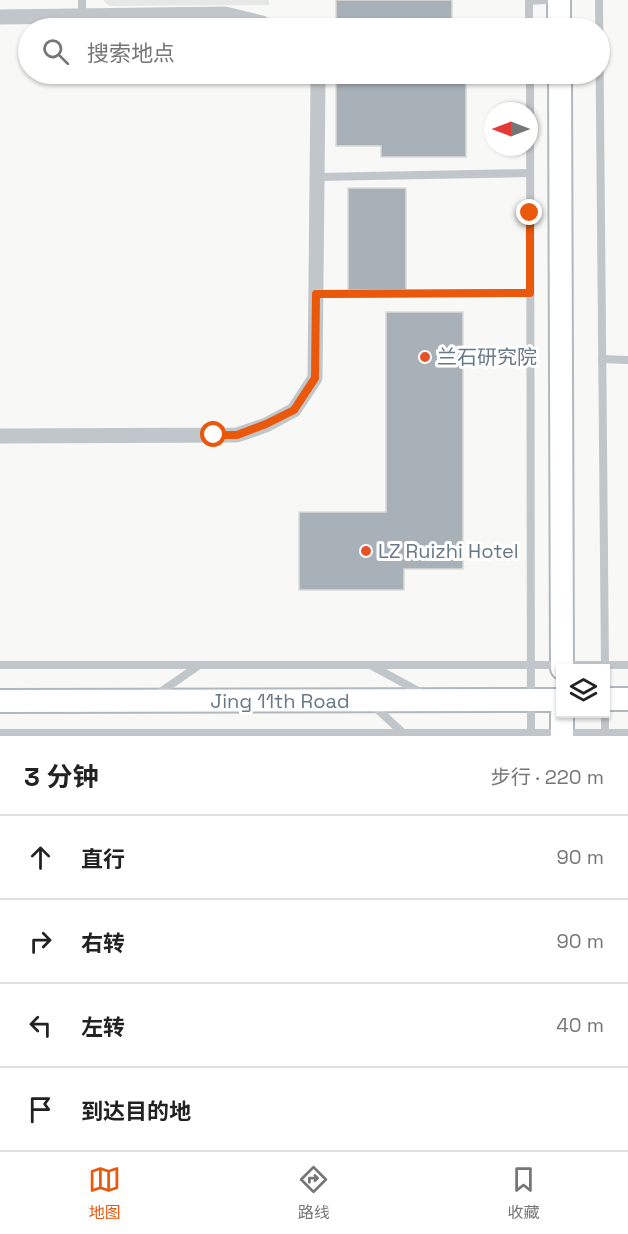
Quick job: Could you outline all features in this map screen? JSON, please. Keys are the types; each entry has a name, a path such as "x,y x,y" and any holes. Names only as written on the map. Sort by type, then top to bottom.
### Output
{"street":[{"path":"559,0 559,18"},
{"path":"0,17 82,8 225,14 241,18"},
{"path":"0,436 237,435 294,410 315,378 318,84"},
{"path":"560,84 562,664"},
{"path":"610,699 628,699"},
{"name":"Jing 11th Road","path":"0,701 556,700"}],"lane":[{"path":"530,18 529,0 544,0"},
{"path":"599,0 599,18"},
{"path":"530,84 531,734"},
{"path":"600,84 605,664"},
{"path":"317,177 530,173"},
{"path":"316,294 530,293"},
{"path":"603,359 628,360"},
{"path":"610,666 628,664"},
{"path":"0,665 556,667"},
{"path":"146,702 199,665"},
{"path":"369,665 434,700"},
{"path":"369,700 403,733"},
{"path":"605,718 605,734"},
{"path":"0,733 531,734 562,727 605,734 628,733"}],"shaded area":[{"path":"103,0 269,0 269,5 109,6"}],"building":[{"path":"336,0 452,0 452,18 336,18"},
{"path":"336,84 466,84 466,157 381,157 381,146 336,146"},
{"path":"348,188 406,188 406,290 348,290"},
{"path":"386,312 463,312 463,569 404,569 404,590 299,590 299,512 386,512"}],"place":[{"name":"兰石研究院","path":"425,357"},
{"name":"LZ Ruizhi Hotel","path":"366,551"}],"route":[{"path":"214,435 237,435 294,410 315,378 316,294 530,293 530,213"}]}
